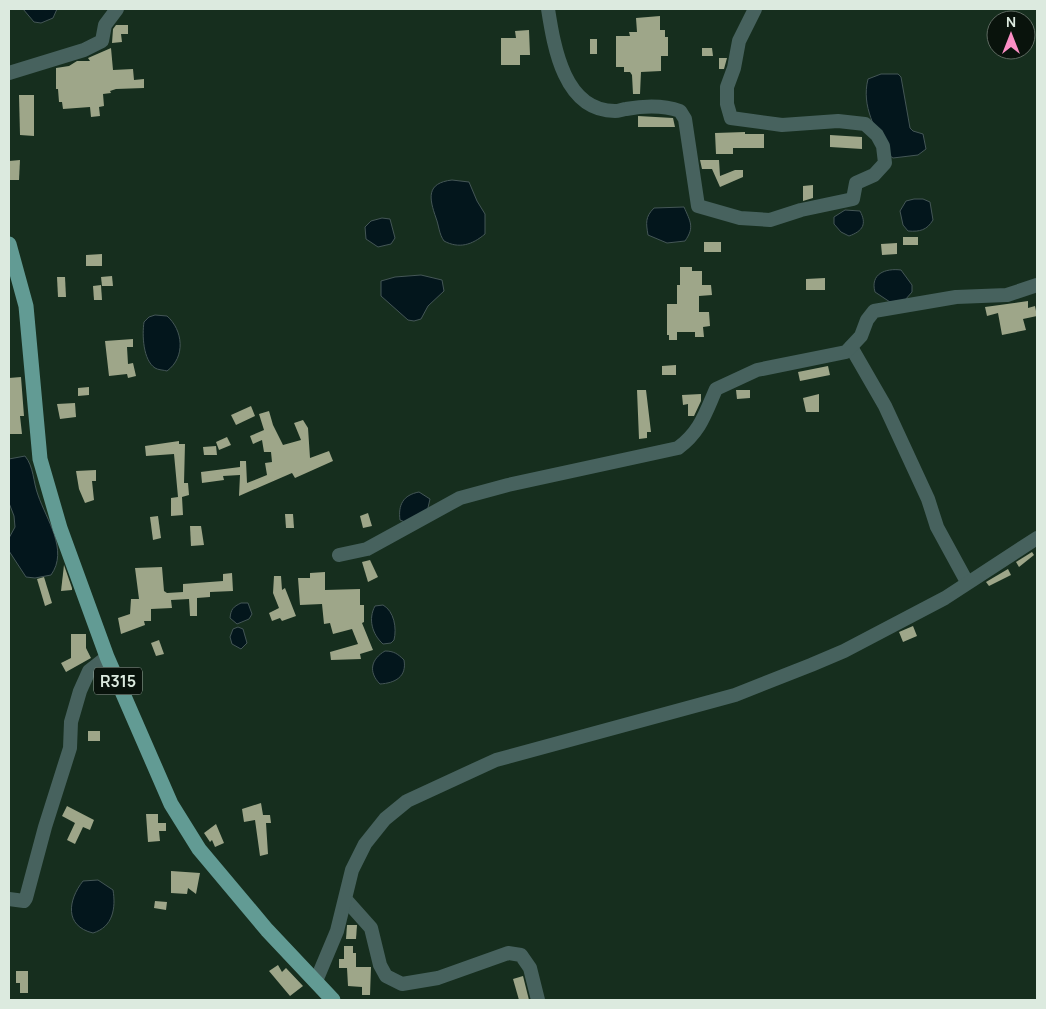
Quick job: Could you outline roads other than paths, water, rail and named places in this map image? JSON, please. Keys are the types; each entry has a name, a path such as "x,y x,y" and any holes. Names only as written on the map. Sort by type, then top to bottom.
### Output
{"main road":[{"name":"R315","path":"9,244 26,306 40,459 60,528 107,657 171,804 199,849 267,930 325,994"}],"street":[{"path":"9,73 84,50 102,41 105,25 117,9"},
{"path":"548,9 564,77 576,92 590,103 597,108 616,111 647,107 672,108 680,111 685,119 698,206 740,218 770,220 801,210 853,200 856,183 874,175 885,163 883,146 877,135 865,124 838,122 782,125 732,118 727,104 727,87 734,68 739,41 755,9"},
{"path":"339,555 367,549 460,498 508,485 678,448 692,438 702,422 716,389 757,370 846,352 861,336 867,320 874,311 956,297 1007,295 1037,284"},
{"path":"851,347 885,406 928,499 937,527 967,582"},
{"path":"325,994 337,931 352,870 365,844 385,819 407,801 496,760 735,695 811,665 844,651 944,598 1037,538"},
{"path":"9,899 24,900 26,898 70,748 71,722 80,691 89,671 107,657"},
{"path":"346,900 371,928 380,965 386,976 402,984 446,975 508,953 521,955 530,968 538,1000"}]}
